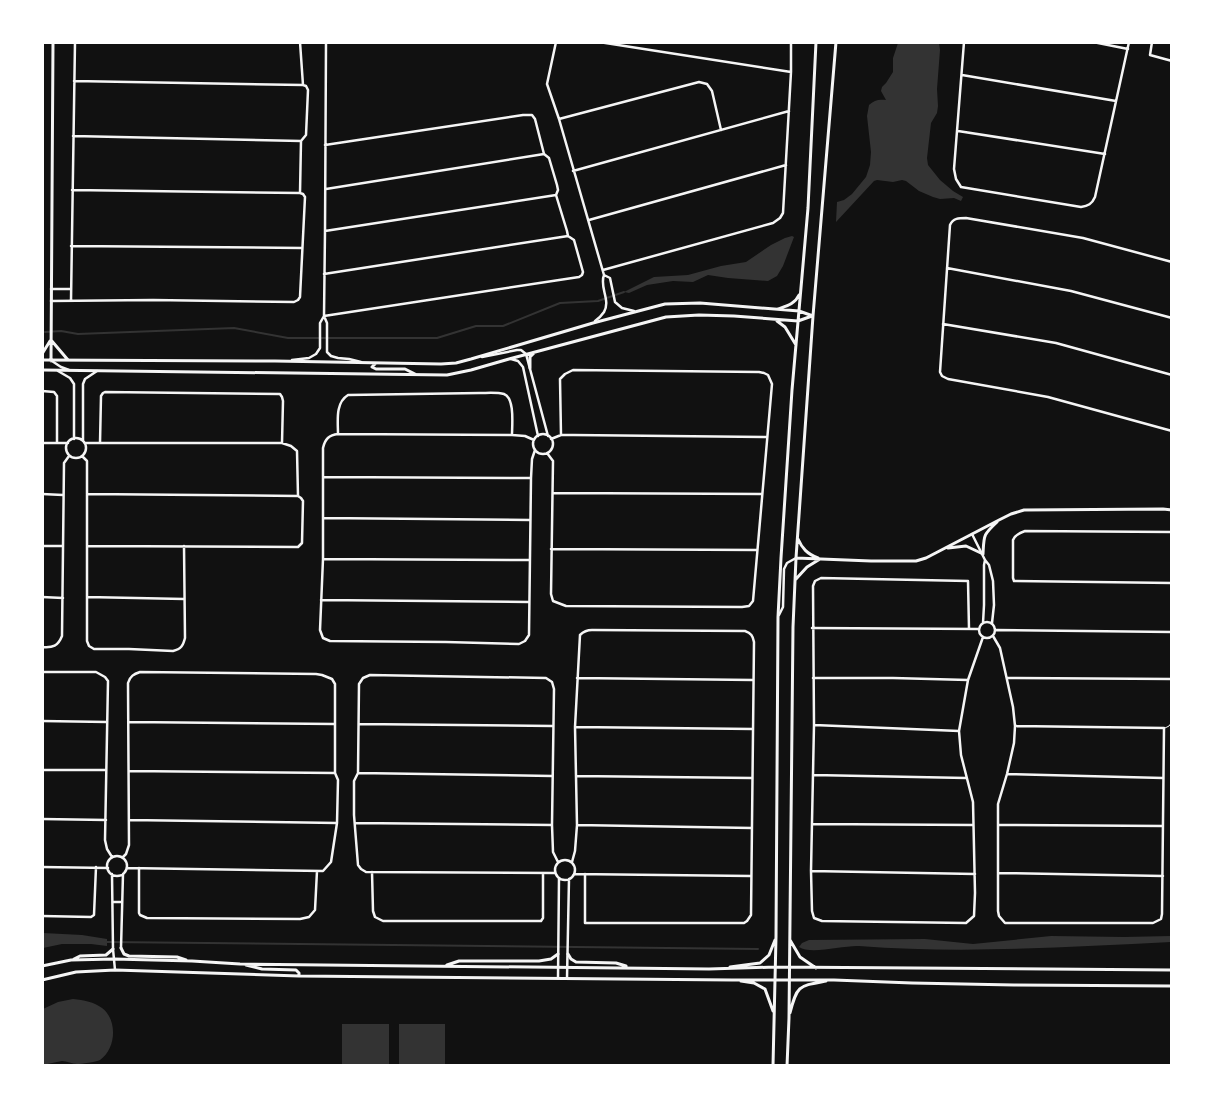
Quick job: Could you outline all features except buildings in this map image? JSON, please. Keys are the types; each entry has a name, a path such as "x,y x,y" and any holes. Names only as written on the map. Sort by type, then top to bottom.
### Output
{"street":[{"path":"51,361 52,42"},
{"path":"71,302 75,42"},
{"path":"300,42 303,85"},
{"path":"326,42 324,316 327,323 327,352 331,356 338,358 367,363"},
{"path":"556,42 547,84 589,220 602,270 610,278 615,302 622,308 635,312"},
{"path":"599,42 791,72"},
{"path":"602,270 773,223 780,218 783,213 792,42"},
{"path":"773,1066 776,937 778,616 796,345 808,208 816,42"},
{"path":"787,1066 793,627 796,558 813,316 836,42"},
{"path":"964,42 954,169 956,179 961,187 1081,206 1087,206 1096,197 1129,42"},
{"path":"1093,42 1128,49"},
{"path":"1152,42 1150,55 1172,61"},
{"path":"962,75 1116,101"},
{"path":"74,82 306,86 308,90 307,120 306,135 301,141 300,193"},
{"path":"559,119 698,82 707,84 712,91 721,130"},
{"path":"573,170 789,111"},
{"path":"324,316 579,277 583,272 574,240 568,236 556,194 558,190 549,158 544,154 535,119 532,115 325,145"},
{"path":"958,130 1104,154"},
{"path":"73,136 301,141"},
{"path":"326,189 544,154"},
{"path":"589,220 786,165"},
{"path":"51,301 294,302 300,297 305,197 303,194 72,190"},
{"path":"325,231 556,194"},
{"path":"1172,262 1083,238 966,218 955,219 950,225 940,372 942,376 948,379 1048,397 1172,431"},
{"path":"324,274 568,236"},
{"path":"71,246 302,248"},
{"path":"947,268 1071,291 1172,318"},
{"path":"594,323 604,313 607,304 602,280 604,274"},
{"path":"51,289 71,289"},
{"path":"775,310 797,300 800,293"},
{"path":"471,360 665,304 700,303 799,311 813,316"},
{"path":"42,370 447,375 666,318 699,315 798,322 813,316"},
{"path":"275,362 308,358 316,354 320,348 320,323 324,316"},
{"path":"774,320 785,327 796,345"},
{"path":"943,324 1056,343 1172,375"},
{"path":"42,354 51,338"},
{"path":"51,338 68,361"},
{"path":"42,360 441,364 456,363 521,350 526,354 549,438 552,442 552,448 547,453 540,454 533,446 534,440 538,436 545,435 549,438 561,436 767,437"},
{"path":"530,368 530,357 539,351"},
{"path":"509,358 518,361 523,367 538,436"},
{"path":"51,361 70,370"},
{"path":"376,363 372,367 376,370 405,370 418,375"},
{"path":"56,370 70,378 74,384 74,439"},
{"path":"68,443 67,450 70,456 74,458 82,456 86,451 82,422 83,384 85,379 99,370"},
{"path":"547,453 553,461 550,594 553,601 566,606 749,606 753,601 772,384 768,375 764,373 573,370 560,379 561,436"},
{"path":"528,393 535,390"},
{"path":"42,392 54,392 57,396 57,443"},
{"path":"100,443 101,396 105,392 280,394 283,401 282,443"},
{"path":"338,434 338,408 343,398 348,395 487,393 508,396 511,402 512,436"},
{"path":"73,422 82,422"},
{"path":"534,440 525,436 338,434 332,435 324,442 320,630 323,638 330,642 519,644 525,641 529,635 531,478 532,459 535,450"},
{"path":"42,443 68,443 74,439 100,443 282,443 298,451 298,496"},
{"path":"42,648 55,646 60,642 62,636 64,463 70,456"},
{"path":"82,456 87,461 87,641 89,646 94,649 179,650 184,644 185,638 184,546"},
{"path":"323,477 531,478"},
{"path":"553,493 762,494"},
{"path":"42,494 64,495"},
{"path":"87,494 298,496 303,501 302,543 298,547 87,546"},
{"path":"778,616 783,607 784,569 787,563 796,558 916,561 926,558 1011,514 1024,510 1172,510"},
{"path":"323,518 530,520"},
{"path":"983,554 985,534 999,520"},
{"path":"1172,532 1025,531 1020,532 1013,540 1014,580 1172,583"},
{"path":"972,534 989,565 993,581 994,605 992,624"},
{"path":"798,538 806,552 820,559"},
{"path":"42,546 63,546"},
{"path":"945,548 966,546 983,554"},
{"path":"552,549 758,550"},
{"path":"322,559 530,560"},
{"path":"795,580 807,567 820,559"},
{"path":"979,629 983,624 985,560"},
{"path":"969,629 968,580 821,578 815,581 813,586 812,628 814,725 811,871 812,911 814,918 822,921 966,922 974,916 973,802 961,754 959,731 968,680 983,637"},
{"path":"42,597 63,598"},
{"path":"87,597 184,599"},
{"path":"321,600 530,602"},
{"path":"983,624 987,622 992,624 996,630"},
{"path":"812,628 979,629"},
{"path":"979,629 983,637 989,638 993,636 996,630"},
{"path":"572,862 567,860 558,862 554,867 555,873 559,878 569,879 574,874 575,868 572,862 577,825 575,727 580,635 587,630 749,632 754,642 754,680 751,915 747,921 744,923 585,923 585,874"},
{"path":"996,630 1172,632"},
{"path":"993,636 1000,648 1013,707 1015,726 1014,743 998,804 999,916 1004,923 1153,923 1161,919 1164,728 1015,726"},
{"path":"42,672 90,672 101,674 108,681 105,840 107,849 112,857"},
{"path":"123,857 129,845 128,682 131,676 140,672 316,674 332,679 335,684 335,773 338,780 337,823 331,862 322,871 127,868"},
{"path":"555,873 366,872 361,869 358,865 354,781 358,773 359,684 363,678 370,675 546,678 552,682 554,689 552,825 553,852 558,862"},
{"path":"577,678 754,680"},
{"path":"813,678 968,680"},
{"path":"1007,678 1172,680"},
{"path":"42,721 107,722"},
{"path":"129,722 334,724"},
{"path":"359,724 553,726"},
{"path":"814,725 959,731"},
{"path":"575,727 753,729"},
{"path":"42,770 106,770"},
{"path":"129,771 335,773"},
{"path":"358,773 552,776"},
{"path":"1007,774 1164,778"},
{"path":"813,775 966,778"},
{"path":"576,776 752,778"},
{"path":"42,819 106,820"},
{"path":"129,820 337,823"},
{"path":"355,823 552,825"},
{"path":"812,824 973,825"},
{"path":"577,825 752,828"},
{"path":"998,825 1163,826"},
{"path":"115,970 112,874 108,868 108,862 112,857 117,856 123,857 127,862 127,868 123,874 121,929 121,948 124,954 128,956 177,957 192,961"},
{"path":"42,867 108,868"},
{"path":"42,916 91,917 94,915 96,868"},
{"path":"140,868 139,913 147,918 300,919 309,917 315,910 317,871"},
{"path":"811,871 975,874"},
{"path":"372,872 374,917 382,921 541,921 543,918 543,873"},
{"path":"998,873 1163,876"},
{"path":"112,874 117,876 123,874"},
{"path":"574,874 751,876"},
{"path":"558,978 559,878"},
{"path":"567,978 569,879"},
{"path":"112,902 122,902"},
{"path":"709,969 760,963 769,955 776,937"},
{"path":"790,940 800,957 816,968"},
{"path":"71,960 80,956 106,955 113,949"},
{"path":"444,966 459,961 539,961 551,959 558,954"},
{"path":"568,954 576,962 616,963 632,967"},
{"path":"42,966 71,960 114,959 240,964 709,969 775,967 1172,970"},
{"path":"240,964 262,969 296,970 299,972 299,976"},
{"path":"42,980 76,972 115,970 299,976 775,979 1005,985 1172,986"},
{"path":"732,980 754,983 765,989 774,1014"},
{"path":"789,1018 795,994 805,985 834,980"}],"lane":[{"path":"1164,728 1172,722"}],"shaded area":[{"path":"898,43 939,43 938,106 937,113 931,123 928,165 940,180 963,197 961,201 954,198 940,199 919,191 906,181 877,180 836,222 837,202 844,200 852,194 866,177 870,165 871,152 867,116 869,105 877,100 886,100 881,91 893,72 893,58"},
{"path":"792,236 794,237 783,266 777,276 768,281 708,275 693,282 673,281 647,285 629,293 624,292 654,277 688,275 721,266 746,262 771,245"},
{"path":"43,933 82,935 107,939 107,946 62,944 43,948"},
{"path":"1051,936 1171,936 1171,942 976,950 853,946 811,950 799,947 802,943 809,940 925,939 973,944"},
{"path":"73,999 96,1004 107,1013 113,1027 112,1042 109,1049 100,1060 77,1064 62,1061 43,1065 43,1009 58,1002"},
{"path":"342,1024 389,1024 389,1065 342,1065"},
{"path":"399,1024 445,1024 445,1065 399,1065"}],"waterway":[{"path":"45,332 61,331 78,334 234,328 288,338 437,338 476,326 503,326 560,303 598,301 624,292"},
{"path":"107,942 758,949"}]}
